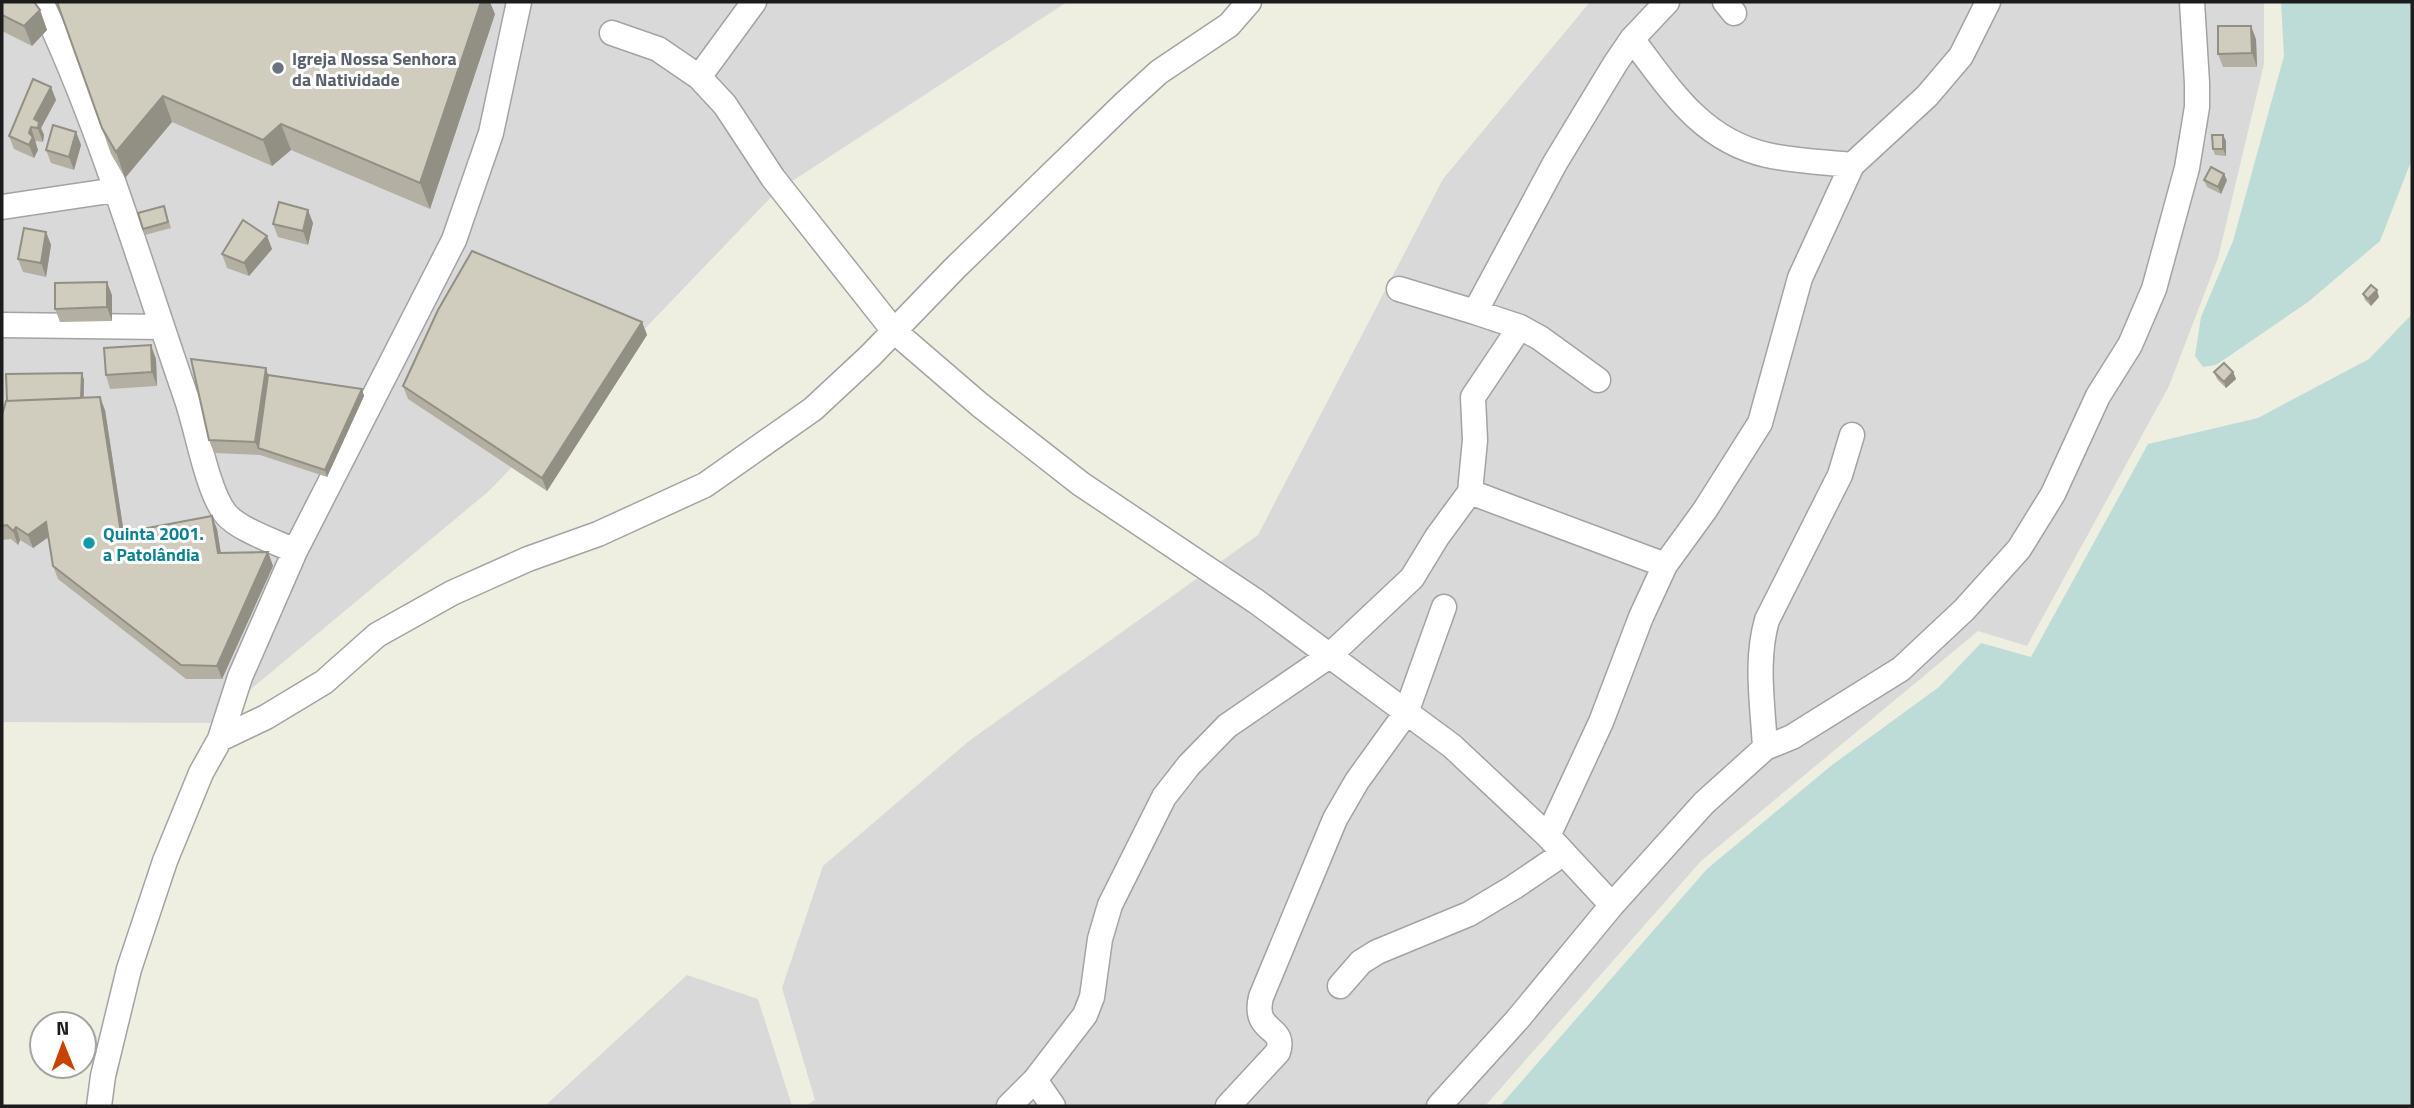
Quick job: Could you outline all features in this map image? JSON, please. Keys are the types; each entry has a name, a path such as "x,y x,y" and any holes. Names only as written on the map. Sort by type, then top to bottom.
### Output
{"street":[{"path":"41,2 57,36 116,190 194,420 217,501 227,516 295,551"},
{"path":"99,1106 103,1076 129,969 165,861 201,773 220,739 240,677 295,551 454,240 491,133 519,2"},
{"path":"699,77 754,2"},
{"path":"220,739 265,717 324,682 377,635 452,593 528,559 598,534 705,485 813,408 1125,103 1159,72 1229,25 1248,2"},
{"path":"1475,312 1555,163 1632,39 1667,2"},
{"path":"1340,986 1361,962 1377,952 1469,914 1514,887 1556,844 1641,617 1665,565 1705,510 1760,422 1800,278 1852,165 1927,96 1961,57 1988,2"},
{"path":"1439,1106 1517,1020 1612,905 1704,803 1765,748 1792,737 1901,669 1964,610 2019,549 2053,494 2098,396 2130,345 2154,289 2186,168 2196,107 2192,2"},
{"path":"612,33 658,49 699,77 725,105 773,178 894,331 980,405 1081,484 1257,601 1452,746 1556,844 1612,905"},
{"path":"1632,39 1687,109 1710,131 1740,146 1767,155 1852,165"},
{"path":"2,207 116,190"},
{"path":"1399,289 1520,327 1541,338 1598,380"},
{"path":"2,325 162,327"},
{"path":"1009,1106 1035,1080 1085,1015 1092,997 1100,939 1110,905 1164,797 1189,765 1227,726 1329,656 1412,578 1437,537 1470,492 1475,440 1473,397 1520,327"},
{"path":"1765,748 1761,639 1767,620 1840,475 1852,435"},
{"path":"1470,492 1665,565"},
{"path":"1228,1106 1278,1052 1281,1044 1279,1037 1260,1019 1258,1009 1261,996 1335,819 1357,781 1406,713 1444,607"},
{"path":"1035,1080 1053,1106"}],"shaded area":[{"path":"2,2 1067,2 777,191 489,491 210,723 2,722"},
{"path":"1590,2 2264,2 2264,64 2218,258 2169,386 2027,646 1978,631 1701,861 1485,1106 805,1106 815,1100 782,988 823,866 969,741 1258,535 1443,179"},
{"path":"2281,2 2412,2 2412,159 2380,241 2308,302 2216,365 2203,367 2195,356 2201,317 2233,241 2284,56"},
{"path":"2412,314 2412,1106 1500,1106 1707,869 1832,765 1939,687 1981,643 2031,657 2148,444 2258,418 2369,359"},
{"path":"687,975 758,999 792,1106 536,1106 546,1105"}],"building":[{"path":"2,2 34,2 40,10 24,26 2,15"},
{"name":"Igreja Nossa Senhora da Natividade","path":"57,2 481,2 420,183 281,124 263,140 163,96 116,152 102,128"},
{"path":"2218,26 2251,26 2252,53 2218,54"},
{"path":"33,79 51,87 34,119 39,122 38,128 31,127 29,133 33,137 29,145 9,136"},
{"path":"53,125 76,132 69,157 46,150"},
{"path":"2212,135 2223,135 2223,149 2213,149"},
{"path":"2211,167 2224,174 2218,187 2204,180"},
{"path":"279,202 308,210 303,231 273,224"},
{"path":"164,206 168,222 143,229 138,213"},
{"path":"243,220 267,236 244,263 222,254"},
{"path":"24,228 46,232 41,263 18,259"},
{"path":"472,251 642,322 542,478 403,386 438,310"},
{"path":"107,282 107,307 55,309 55,283"},
{"path":"2371,285 2377,290 2368,299 2363,294"},
{"path":"151,345 152,372 106,375 104,348"},
{"path":"191,359 266,368 255,442 209,440"},
{"path":"2224,363 2233,372 2224,382 2214,372"},
{"path":"82,373 81,398 7,401 6,374"},
{"path":"268,375 362,389 325,470 258,448"},
{"name":"Quinta 2001. a Patolândia","path":"100,397 121,533 212,516 218,553 268,552 217,666 181,665 53,566 46,522 28,535 16,527 13,531 7,525 2,526 2,415 6,401"}],"place":[{"name":"Igreja Nossa Senhora da Natividade","path":"278,68"},
{"name":"Quinta 2001. a Patolândia","path":"89,543"}]}
